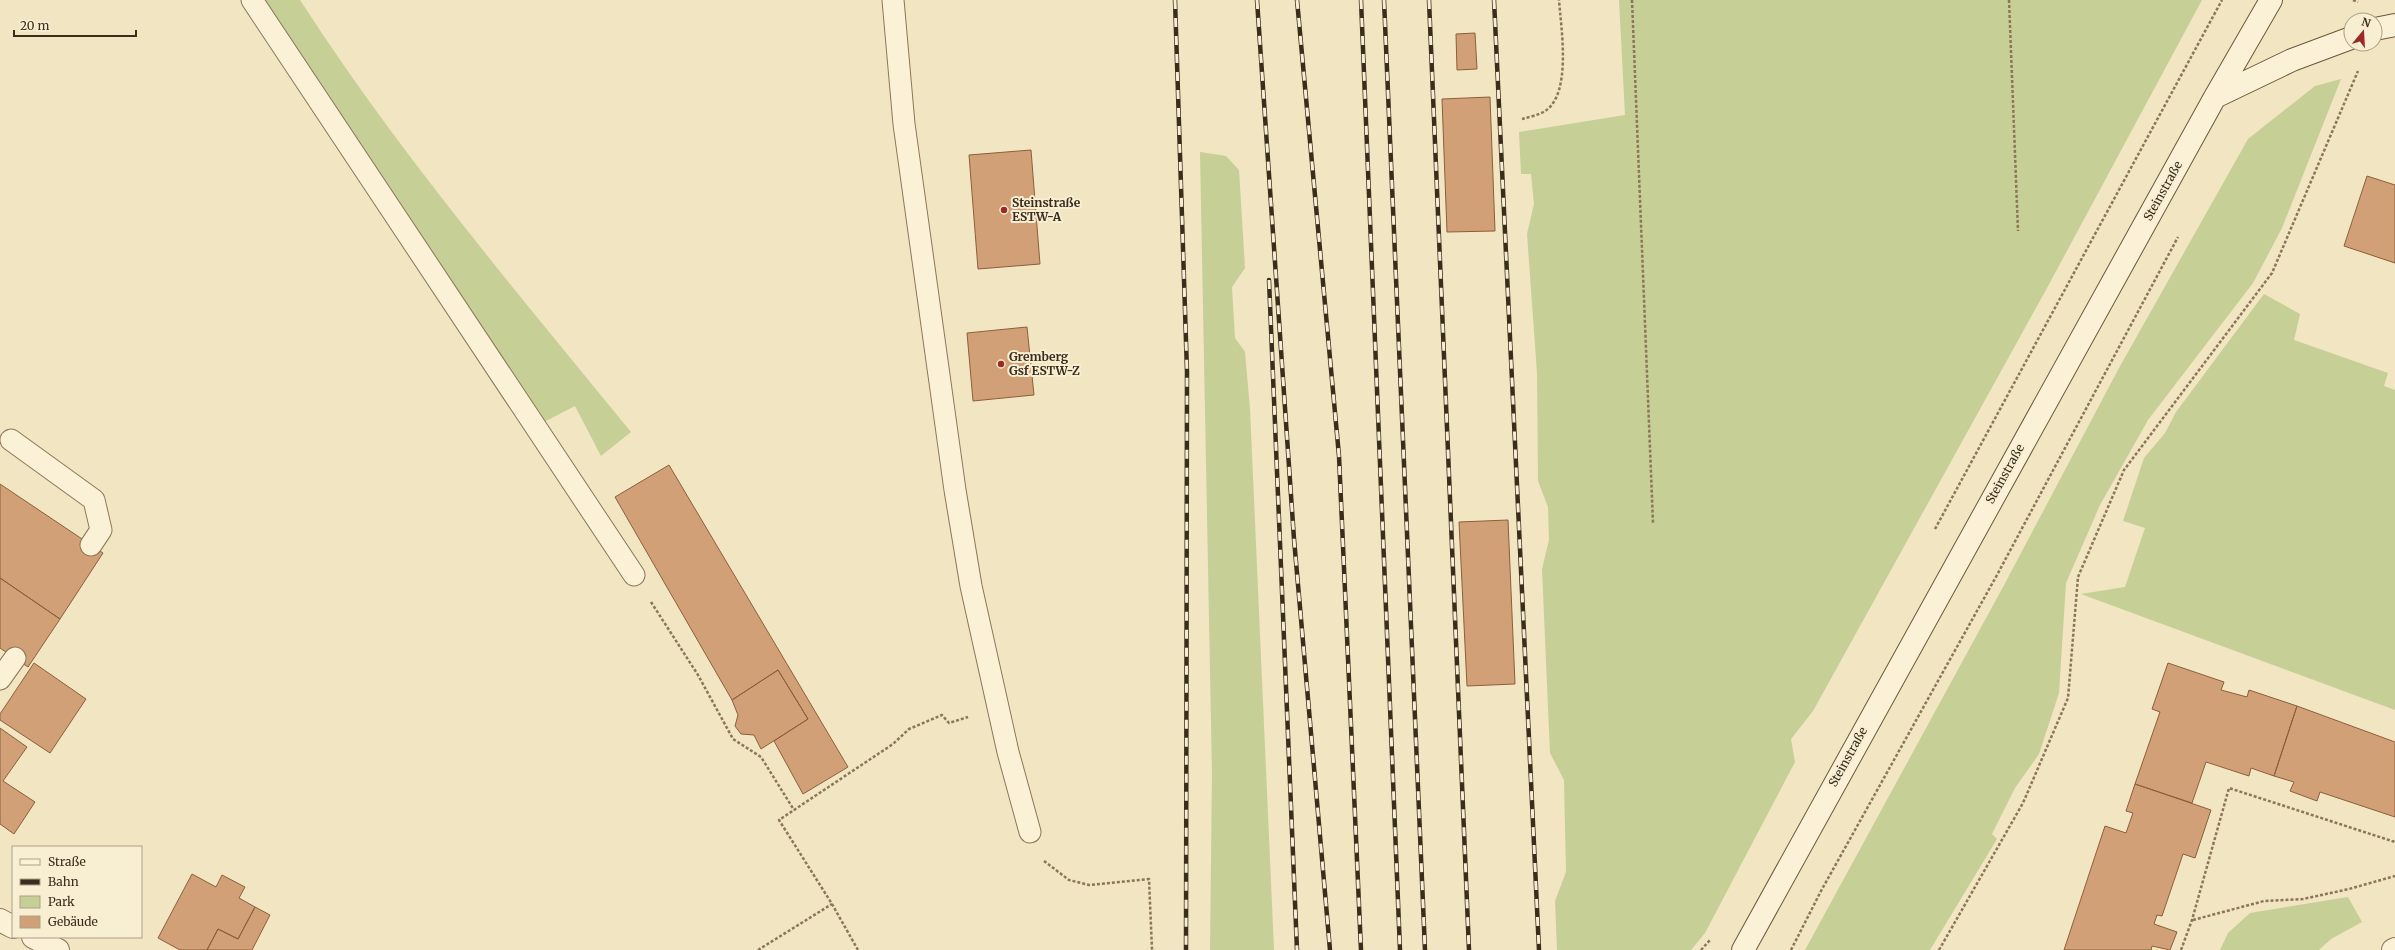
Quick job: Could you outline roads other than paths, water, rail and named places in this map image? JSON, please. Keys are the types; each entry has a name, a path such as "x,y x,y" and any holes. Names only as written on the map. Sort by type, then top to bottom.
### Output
{"main road":[{"name":"Steinstraße","path":"1743,950 2215,97 2271,0"},
{"path":"2383,28 2395,26"},
{"path":"2215,97 2292,60 2343,41"},
{"path":"0,920 12,926"},
{"path":"35,938 58,950"}],"lane":[{"path":"252,0 634,575"},
{"path":"893,0 904,124 955,490 971,586 999,710 1030,832"},
{"path":"11,440 94,500 101,530 91,545"},
{"path":"0,679 14,658"}],"railway":[{"path":"1175,0 1187,372 1186,950"},
{"path":"1257,0 1294,539 1330,950"},
{"path":"1297,0 1339,456 1361,950"},
{"path":"1361,0 1400,950"},
{"path":"1384,0 1425,950"},
{"path":"1429,0 1469,950"},
{"path":"1494,0 1539,950"},
{"path":"1269,280 1297,950"}],"place":[{"name":"Steinstraße ESTW-A","path":"1004,210"},
{"name":"Gremberg Gsf ESTW-Z","path":"1001,364"}]}
